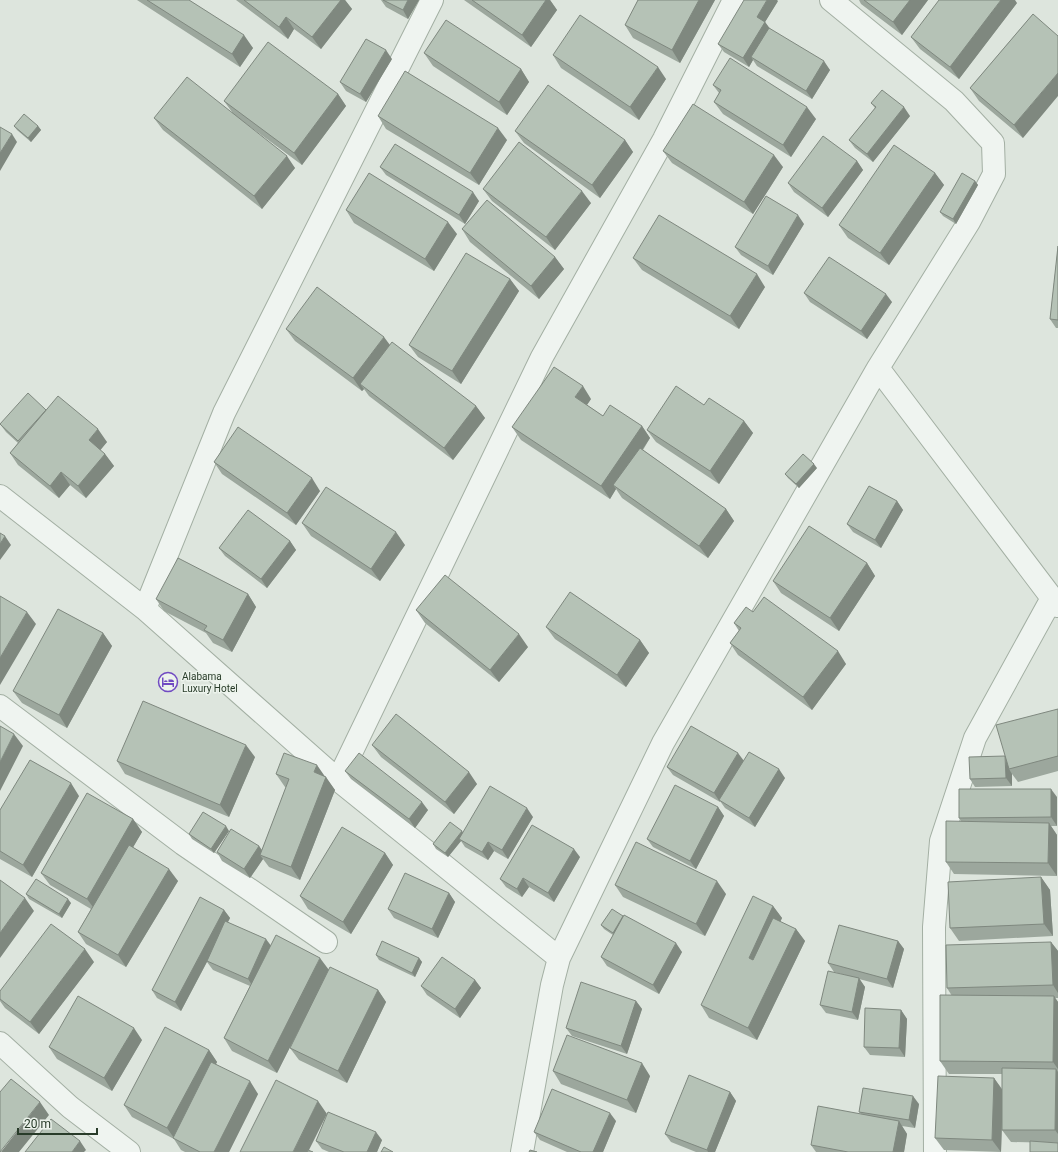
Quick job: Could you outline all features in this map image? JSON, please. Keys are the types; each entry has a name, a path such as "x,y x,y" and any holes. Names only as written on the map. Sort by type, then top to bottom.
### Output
{"street":[{"path":"145,609 224,413 432,0"},
{"path":"338,780 542,357 664,139 734,0"},
{"path":"522,1152 552,985 559,958 663,743 878,368 969,222 994,174 993,143 954,101 831,0"},
{"path":"878,368 1055,602 975,738 941,840 934,927 935,1152"},
{"path":"0,496 145,609 338,780 559,958"},
{"path":"0,706 183,844 326,942"},
{"path":"0,1043 70,1107 129,1152"}],"building":[{"path":"147,0 189,0 244,35 232,54"},
{"path":"244,0 341,0 312,37 286,17 279,27"},
{"path":"383,0 408,0 403,10"},
{"path":"472,0 546,0 522,35"},
{"path":"638,0 699,0 672,50 625,25"},
{"path":"744,0 767,0 757,17 765,22 743,58 718,44"},
{"path":"864,0 910,0 893,22"},
{"path":"939,0 1001,0 950,67 911,37"},
{"path":"1033,14 1058,36 1058,73 1014,125 970,88"},
{"path":"580,15 658,67 630,107 553,55"},
{"path":"446,20 521,69 499,102 424,53"},
{"path":"769,28 824,61 806,91 751,57"},
{"path":"366,39 386,50 360,94 340,82"},
{"path":"268,42 338,94 294,153 224,101"},
{"path":"730,58 807,107 783,145 714,102 721,90 713,85"},
{"path":"405,71 498,128 470,173 378,116"},
{"path":"187,77 287,156 254,196 154,118"},
{"path":"548,85 625,140 592,185 515,131"},
{"path":"882,90 904,107 867,154 849,140 876,107 871,103"},
{"path":"693,104 774,155 744,202 663,151"},
{"path":"24,114 38,126 28,138 14,126"},
{"path":"0,127 12,134 0,153"},
{"path":"823,136 857,161 822,208 788,183"},
{"path":"519,142 582,191 546,237 483,189"},
{"path":"395,144 473,192 459,215 380,167"},
{"path":"894,145 935,173 880,253 839,225"},
{"path":"369,173 448,222 425,259 346,210"},
{"path":"962,173 975,181 953,219 940,212"},
{"path":"766,196 798,215 768,266 735,247"},
{"path":"487,200 555,257 531,286 462,229"},
{"path":"659,215 757,274 730,316 633,258"},
{"path":"1058,246 1058,320 1050,319"},
{"path":"466,253 510,279 452,371 409,345"},
{"path":"829,257 886,294 861,331 804,293"},
{"path":"317,287 384,337 353,378 286,329"},
{"path":"392,342 476,406 444,448 360,384"},
{"path":"554,367 583,386 575,397 603,416 610,405 642,426 601,486 512,427"},
{"path":"676,386 704,405 709,398 744,421 710,471 647,430"},
{"path":"28,393 46,410 18,441 0,424"},
{"path":"58,396 98,429 89,440 105,454 78,486 61,472 50,486 10,453"},
{"path":"238,427 312,478 287,513 214,462"},
{"path":"640,448 726,509 699,546 613,485"},
{"path":"803,454 814,464 796,484 785,474"},
{"path":"869,486 897,501 875,540 847,524"},
{"path":"326,487 396,532 371,569 302,523"},
{"path":"248,510 290,541 261,579 219,548"},
{"path":"809,526 867,563 830,618 773,581"},
{"path":"0,533 5,536 0,544"},
{"path":"178,558 248,594 223,640 204,630 207,626 156,599"},
{"path":"445,575 519,634 490,670 416,610"},
{"path":"570,592 640,640 617,675 546,627"},
{"path":"0,596 27,612 0,658"},
{"path":"764,597 838,651 803,697 730,643 741,628 734,623 746,607 753,612"},
{"path":"58,609 103,633 59,715 13,691"},
{"path":"143,701 246,745 220,805 117,761"},
{"path":"1058,709 1058,756 1009,769 996,725"},
{"path":"396,714 469,772 445,802 372,745"},
{"path":"0,726 14,734 0,762"},
{"path":"691,726 738,753 714,793 667,767"},
{"path":"749,752 779,769 749,818 719,800"},
{"path":"284,753 317,765 314,772 326,777 291,867 260,855 289,779 276,774"},
{"path":"359,753 422,802 409,819 345,771"},
{"path":"1005,756 1006,778 970,779 969,757"},
{"path":"30,760 71,783 23,865 0,851 0,810"},
{"path":"675,785 718,807 690,861 647,839"},
{"path":"490,786 527,808 502,850 488,842 482,852 459,839"},
{"path":"959,789 1051,789 1051,817 959,818"},
{"path":"87,793 133,819 87,899 41,873"},
{"path":"203,812 226,826 211,849 189,834"},
{"path":"946,821 1049,823 1048,863 946,862"},
{"path":"450,822 462,831 445,853 433,844"},
{"path":"532,825 574,849 548,893 523,878 517,889 500,879"},
{"path":"342,827 385,853 343,922 300,896"},
{"path":"231,829 259,846 244,869 217,852"},
{"path":"636,842 717,881 696,924 615,885"},
{"path":"129,845 169,869 118,955 78,932"},
{"path":"405,873 449,893 432,929 388,909"},
{"path":"1041,877 1044,924 950,928 948,882"},
{"path":"36,879 68,899 59,914 26,894"},
{"path":"0,880 25,898 0,933"},
{"path":"753,896 773,906 749,958 753,960 773,918 796,929 748,1028 701,1005"},
{"path":"200,897 224,910 175,1002 152,990"},
{"path":"612,909 623,916 613,933 601,925"},
{"path":"624,915 676,943 653,985 601,957"},
{"path":"225,921 266,939 248,979 207,961"},
{"path":"51,924 85,949 30,1022 0,999 0,991"},
{"path":"839,925 898,941 887,979 828,963"},
{"path":"276,935 320,958 268,1061 224,1038"},
{"path":"382,941 419,958 412,973 376,955"},
{"path":"1051,942 1053,985 947,988 946,945"},
{"path":"442,957 475,980 455,1009 421,986"},
{"path":"330,967 378,990 338,1071 290,1048"},
{"path":"828,971 859,978 852,1012 820,1005"},
{"path":"581,982 636,1001 621,1046 566,1028"},
{"path":"940,995 1054,996 1053,1062 940,1061"},
{"path":"78,996 134,1028 104,1078 49,1047"},
{"path":"865,1008 901,1010 899,1048 864,1047"},
{"path":"165,1027 209,1050 167,1128 124,1105"},
{"path":"567,1035 642,1063 627,1100 553,1071"},
{"path":"211,1062 250,1081 214,1152 200,1152 173,1138"},
{"path":"1002,1068 1056,1069 1055,1130 1002,1130"},
{"path":"689,1075 730,1092 707,1150 665,1134"},
{"path":"938,1076 994,1078 992,1140 935,1138"},
{"path":"11,1079 40,1102 0,1152 0,1092"},
{"path":"276,1080 318,1101 293,1152 240,1152"},
{"path":"863,1088 913,1096 909,1120 859,1112"},
{"path":"552,1089 610,1113 593,1152 581,1152 534,1132"},
{"path":"818,1106 899,1121 893,1152 848,1152 811,1145"},
{"path":"328,1112 376,1132 367,1152 344,1152 316,1141"},
{"path":"51,1119 80,1141 72,1152 25,1152"},
{"path":"1030,1141 1058,1143 1058,1152 1030,1152"},
{"path":"384,1147 393,1152 381,1152"}],"place":[{"name":"Alabama Luxury Hotel","path":"168,682"}]}
